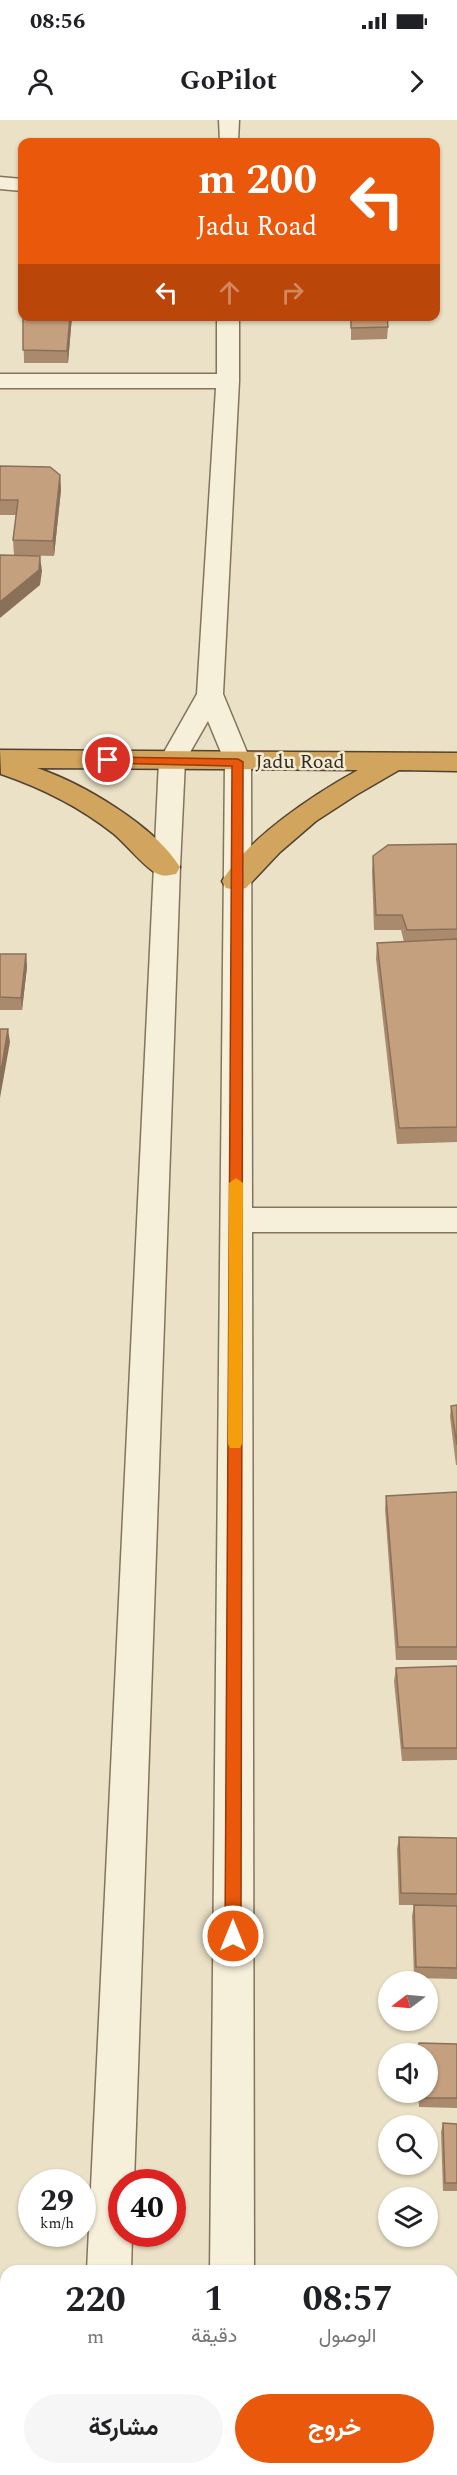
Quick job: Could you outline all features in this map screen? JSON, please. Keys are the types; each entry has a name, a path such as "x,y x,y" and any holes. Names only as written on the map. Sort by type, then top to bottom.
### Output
{"highway":[{"name":"Jadu Road","path":"0,759 457,762"},
{"path":"236,881 265,849 306,814 354,783 395,762"},
{"path":"0,764 69,790 106,812 138,837 166,867"}],"street":[{"path":"229,120 229,138"},
{"path":"0,183 18,185"},
{"path":"228,321 228,381 210,694 238,762 232,2265"},
{"path":"0,381 228,381"},
{"path":"109,2265 172,761 210,694"},
{"path":"236,1220 457,1220"}],"building":[{"path":"23,321 70,321 67,351 23,350"},
{"path":"351,321 387,321 388,327 351,328"},
{"path":"0,466 50,467 60,475 53,541 13,540 18,500 0,500"},
{"path":"0,555 40,556 39,570 0,602"},
{"path":"457,844 457,929 407,930 402,915 376,915 373,856 388,845"},
{"path":"457,939 457,1127 399,1128 377,943"},
{"path":"0,954 26,954 21,998 0,997"},
{"path":"0,1029 8,1029 0,1077"},
{"path":"457,1405 457,1445 451,1406"},
{"path":"457,1492 457,1647 398,1647 386,1496"},
{"path":"457,1666 457,1748 403,1748 396,1668"},
{"path":"399,1837 457,1838 457,1894 401,1893"},
{"path":"414,1905 457,1906 457,1968 416,1967"},
{"path":"438,2044 457,2044 457,2098 438,2098"},
{"path":"443,2123 457,2124 457,2183 445,2183"}],"slow traffic":[{"path":"235,1444 236,1183"}],"route":[{"path":"108,760 238,762 233,1936"}]}
